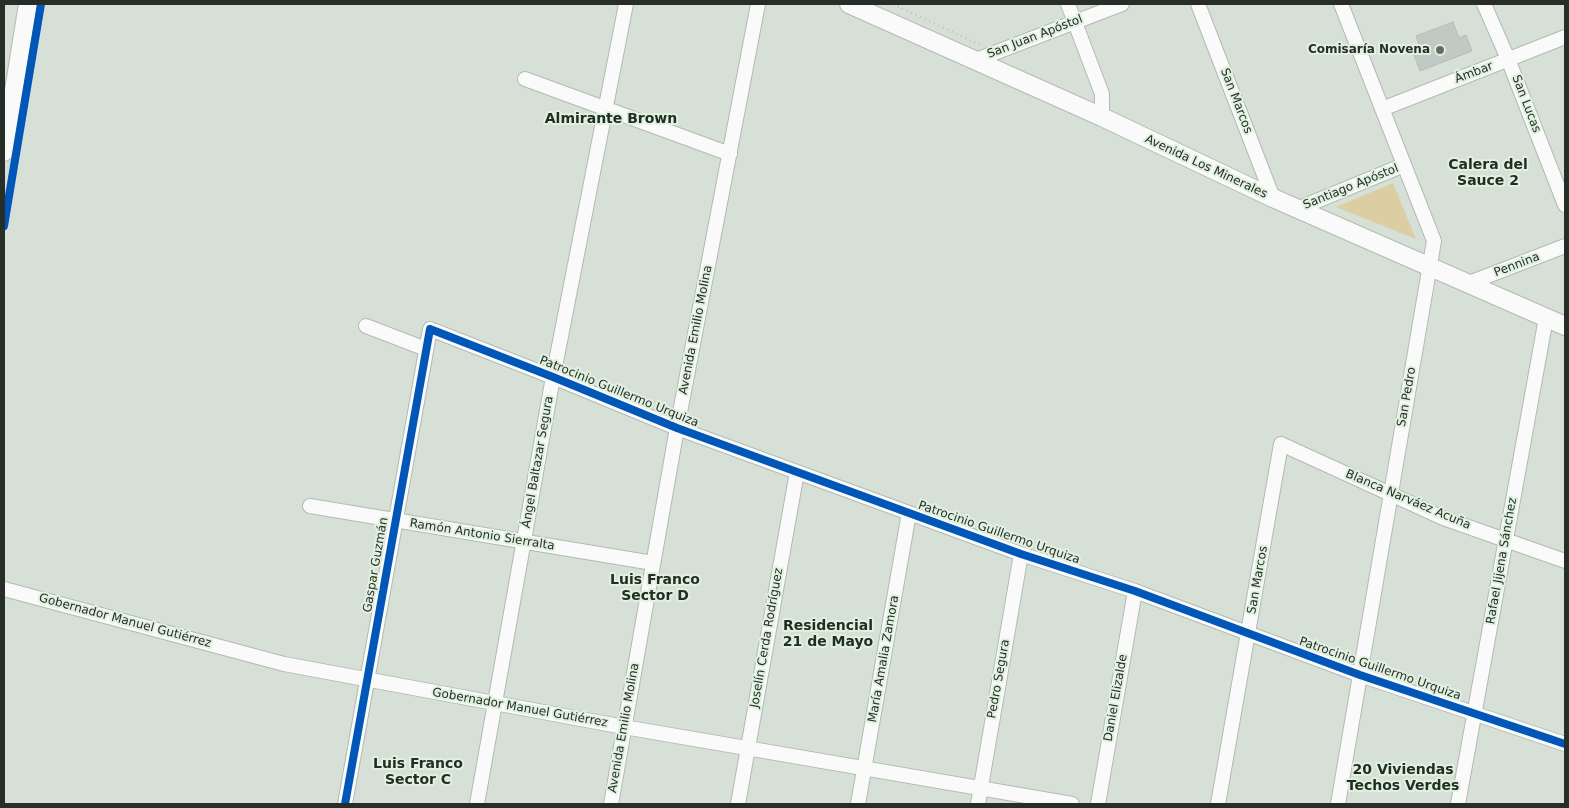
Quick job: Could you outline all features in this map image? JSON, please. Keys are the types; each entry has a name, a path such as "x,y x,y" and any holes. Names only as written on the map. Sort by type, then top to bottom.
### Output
{"main road":[{"path":"4,152 28,4"},
{"name":"Avenida Los Minerales","path":"849,4 1102,117 1273,198 1565,326"}],"street":[{"name":"Ángel Baltazar Segura","path":"477,804 553,377 626,4"},
{"name":"Avenida Emilio Molina","path":"611,804 677,428 758,4"},
{"path":"1068,4 1102,94 1102,117"},
{"name":"San Juan Apóstol","path":"976,60 1122,4"},
{"name":"San Marcos","path":"1198,4 1273,198"},
{"name":"San Pedro","path":"1338,804 1434,241 1341,4"},
{"name":"San Lucas","path":"1484,4 1508,59 1565,205"},
{"name":"Ámbar","path":"1382,109 1565,37"},
{"path":"525,79 730,154"},
{"name":"Santiago Apóstol","path":"1297,208 1404,165"},
{"name":"Pennina","path":"1469,283 1565,246"},
{"name":"Rafael Jijena Sánchez","path":"1458,804 1546,318"},
{"path":"366,326 426,349"},
{"name":"Patrocinio Guillermo Urquiza","path":"430,329 677,428 1021,554 1135,591 1360,675 1565,744"},
{"name":"Gaspar Guzmán","path":"345,804 430,329"},
{"name":"San Marcos","path":"1218,804 1282,444"},
{"name":"Blanca Narváez Acuña","path":"1282,444 1443,518 1565,561"},
{"name":"Joselín Cerda Rodríguez","path":"738,804 797,472"},
{"name":"Ramón Antonio Sierralta","path":"310,506 653,563"},
{"name":"María Amalia Zamora","path":"858,804 909,513"},
{"name":"Pedro Segura","path":"978,804 1021,554"},
{"name":"Gobernador Manuel Gutiérrez","path":"4,589 284,664 624,727 1072,804"},
{"name":"Daniel Elizalde","path":"1098,804 1135,591"}],"shaded area":[{"path":"1393,183 1416,239 1336,207"}],"building":[{"path":"1453,22 1459,38 1466,35 1472,51 1420,71 1414,55 1422,52 1416,36"}],"cycle path":[{"path":"4,226 41,4"},
{"path":"345,804 430,329 677,428 1021,554 1135,591 1360,675 1565,744"}],"place":[{"name":"Comisaría Novena","path":"1440,50"}],"district":[{"name":"Almirante Brown","path":"611,119"},
{"name":"Calera del Sauce 2","path":"1488,174"},
{"name":"Luis Franco Sector D","path":"655,588"},
{"name":"Residencial 21 de Mayo","path":"828,634"},
{"name":"Luis Franco Sector C","path":"418,772"},
{"name":"20 Viviendas Techos Verdes","path":"1403,778"}]}
